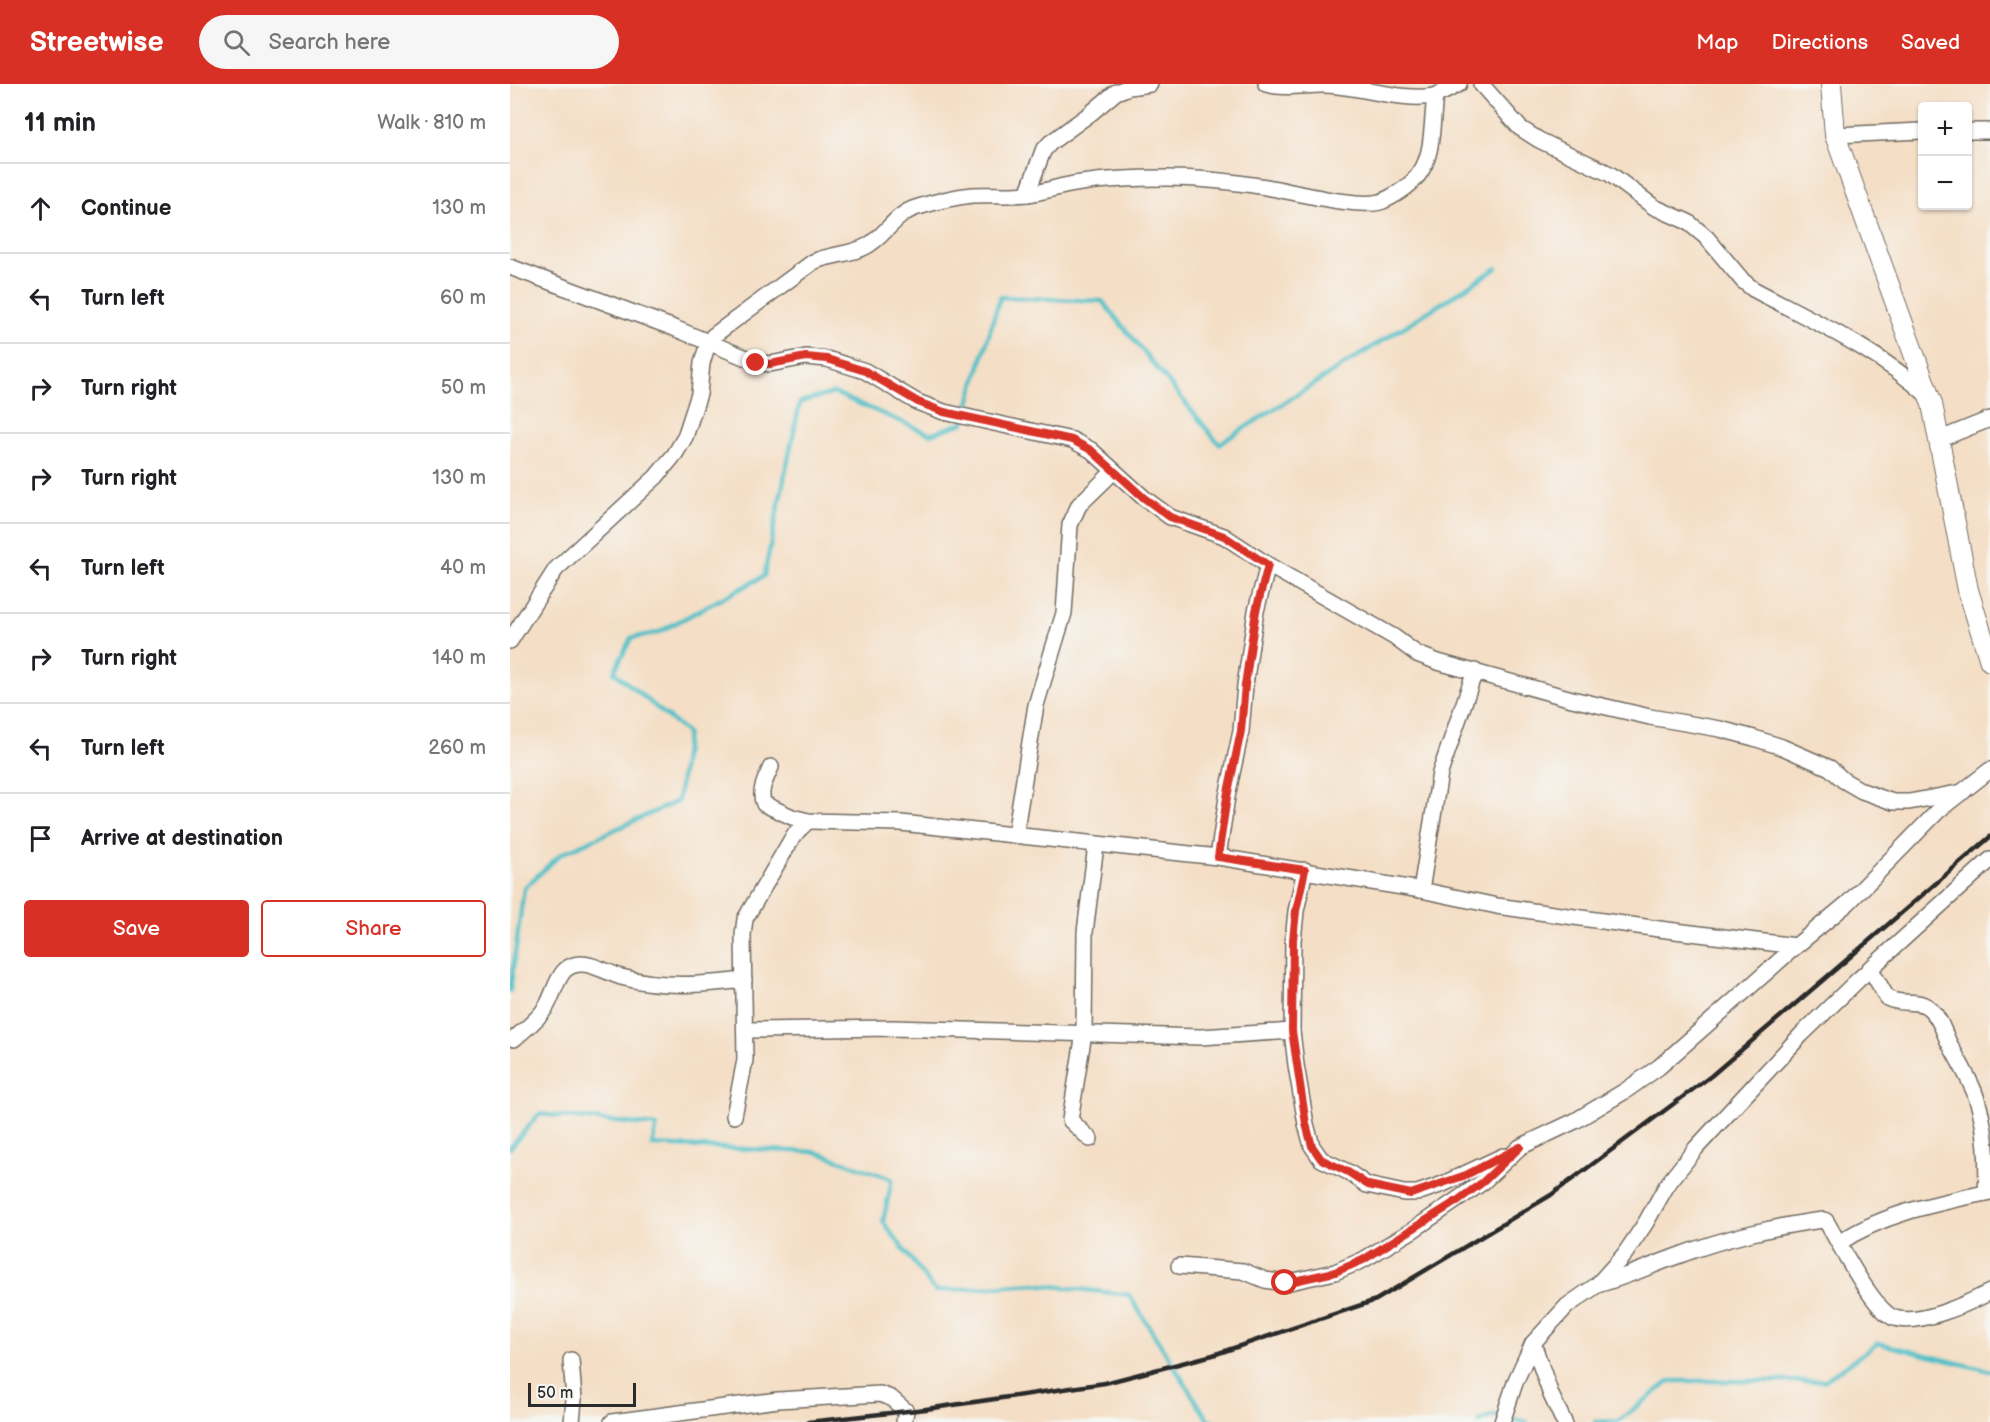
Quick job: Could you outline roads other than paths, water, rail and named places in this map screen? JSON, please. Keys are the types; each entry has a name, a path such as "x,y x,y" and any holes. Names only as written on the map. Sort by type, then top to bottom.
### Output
{"street":[{"path":"1027,194 1042,151 1050,143 1116,92 1150,84"},
{"path":"1266,84 1275,87 1324,85 1381,88 1421,97 1435,96 1459,84"},
{"path":"1481,84 1520,128 1539,141 1610,174 1654,207 1688,222 1707,238 1736,274 1748,285 1883,361 1929,396"},
{"path":"1831,84 1835,135 1929,396 1968,590 1990,661"},
{"path":"510,641 515,622 556,569 656,477 675,454 685,437 699,394 702,363 708,344 723,328 813,262 824,256 866,247 911,210 955,198 1027,194 1081,183 1167,178 1216,180 1310,197 1365,203 1380,202 1407,187 1419,176 1428,160 1435,96"},
{"path":"1835,135 1918,131"},
{"path":"1972,131 1990,131"},
{"path":"510,267 653,320 762,364 806,357 827,359 865,371 918,402 944,412 1072,440 1091,450 1144,498 1170,517 1224,536 1268,565 1394,637 1417,654 1438,662 1614,709 1720,729 1754,738 1782,747 1830,768 1843,780 1862,791 1893,802 1909,802 1963,792"},
{"path":"1938,440 1990,419"},
{"path":"1015,836 1036,705 1064,614 1070,525 1079,505 1114,471"},
{"path":"1218,857 1227,797 1241,731 1256,611 1268,565"},
{"path":"1421,890 1440,773 1475,671"},
{"path":"771,767 763,784 764,804 792,817 808,820 901,823 1218,857 1421,890 1508,907 1796,946"},
{"path":"1305,870 1296,911 1293,940 1292,1031 1306,1124 1312,1146 1321,1159 1368,1185 1404,1193 1417,1193 1466,1175 1575,1121 1625,1092 1659,1067 1848,903 1939,810 1990,770"},
{"path":"734,1116 745,1060 742,935 745,919 794,835 808,820"},
{"path":"1090,1139 1070,1120 1084,1033 1085,932 1096,845"},
{"path":"1504,1415 1516,1380 1533,1343 1567,1306 1596,1285 1624,1255 1646,1224 1667,1185 1696,1148 1802,1035 1870,968 1990,860"},
{"path":"514,1040 535,1021 566,970 576,964 591,964 622,977 668,986 710,985 744,980"},
{"path":"1839,1243 1855,1232 1890,1217 1988,1192 1984,1143 1974,1093 1938,1018 1929,1007 1918,1003 1902,1004 1887,998 1870,968"},
{"path":"746,1030 893,1028 1201,1037 1292,1031"},
{"path":"1179,1266 1243,1271 1265,1280 1285,1283 1335,1272 1363,1260 1457,1201 1483,1182 1520,1147"},
{"path":"1596,1285 1711,1245 1824,1220 1827,1221 1848,1261 1864,1284 1879,1304 1893,1317 1910,1319 1930,1317 1959,1307 1990,1292"},
{"path":"1533,1343 1551,1395 1564,1422"},
{"path":"572,1360 574,1399 572,1422"},
{"path":"612,1422 778,1401 880,1394 891,1398 906,1411 904,1422"}],"waterway":[{"path":"510,991 524,888 561,854 678,801 687,733 614,672 631,638 657,633 764,576 800,402 834,393 930,434 963,423 1000,297 1102,301 1219,444 1497,268"},
{"path":"510,1148 539,1114 657,1126 652,1145 816,1152 892,1179 883,1222 935,1291 1035,1284 1129,1295 1208,1420 1216,1422"},
{"path":"1595,1422 1618,1421 1670,1381 1824,1381 1878,1343 1990,1371"},
{"path":"1479,1422 1493,1415 1527,1422"}],"railway":[{"path":"808,1422 926,1409 1105,1383 1213,1355 1376,1300 1551,1195 1711,1076 1990,837"}]}
